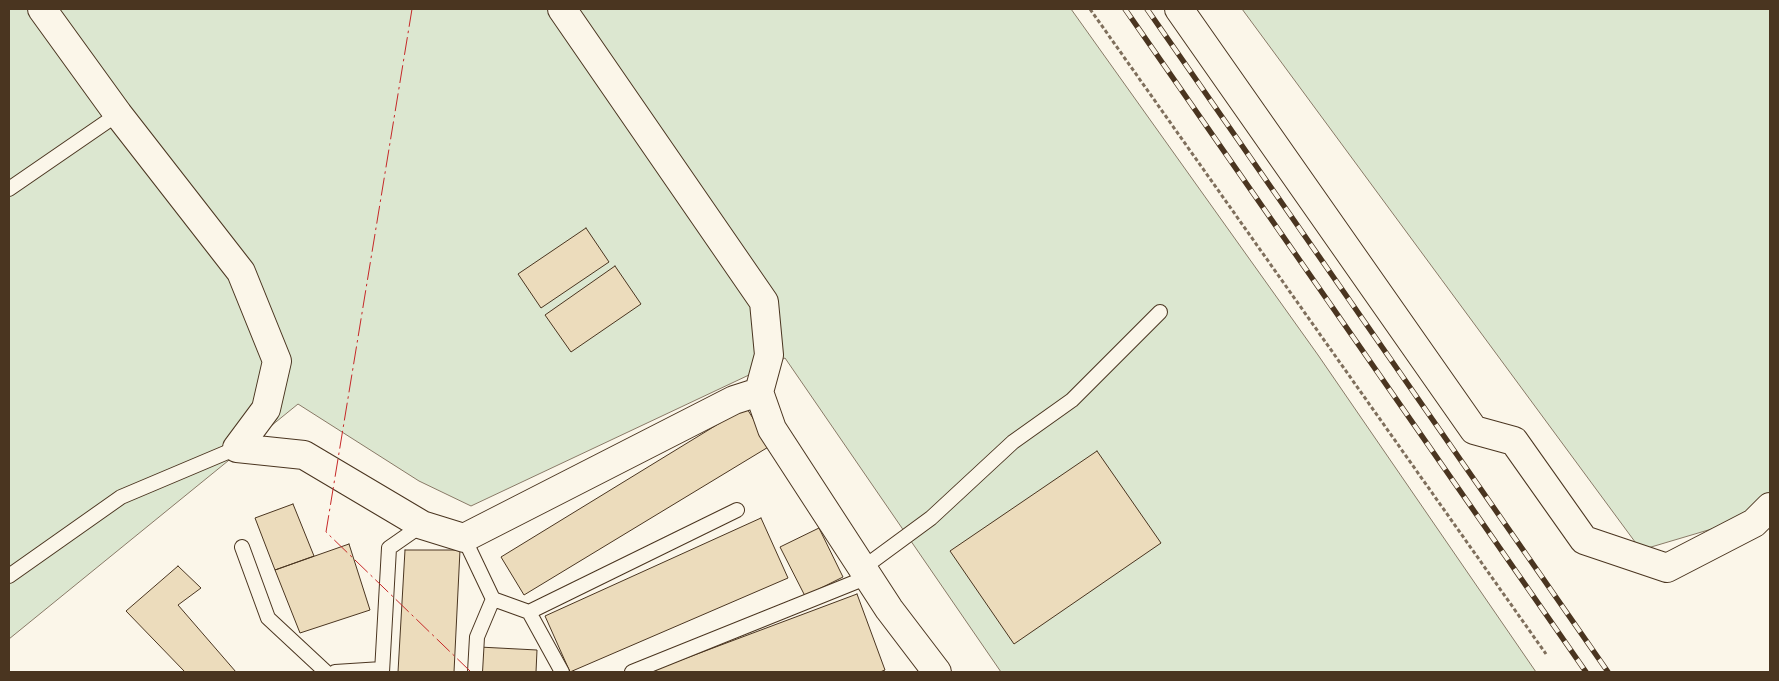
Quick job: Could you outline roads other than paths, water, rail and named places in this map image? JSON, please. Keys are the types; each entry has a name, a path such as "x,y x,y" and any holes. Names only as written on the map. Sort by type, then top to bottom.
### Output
{"street":[{"path":"42,9 118,114 240,272 277,361 266,409 237,448"},
{"path":"562,9 764,302 769,355 759,392 772,429 889,609 937,672"},
{"path":"1179,9 1474,430 1514,441 1584,540 1667,568 1754,523 1770,507"},
{"path":"237,448 304,455 422,525 464,538 734,400 759,392"}],"lane":[{"path":"9,189 118,114"},
{"path":"632,672 865,573 932,518 1013,442 1072,400 1160,312"},
{"path":"9,576 121,498 237,448"},
{"path":"529,612 737,510"},
{"path":"335,672 382,671 389,548 422,525"},
{"path":"464,538 493,599 529,612 562,672"},
{"path":"242,547 268,618 326,672"},
{"path":"475,672 477,636 493,599"}],"railway":[{"path":"1125,9 1586,672"},
{"path":"1147,9 1608,672"}]}
